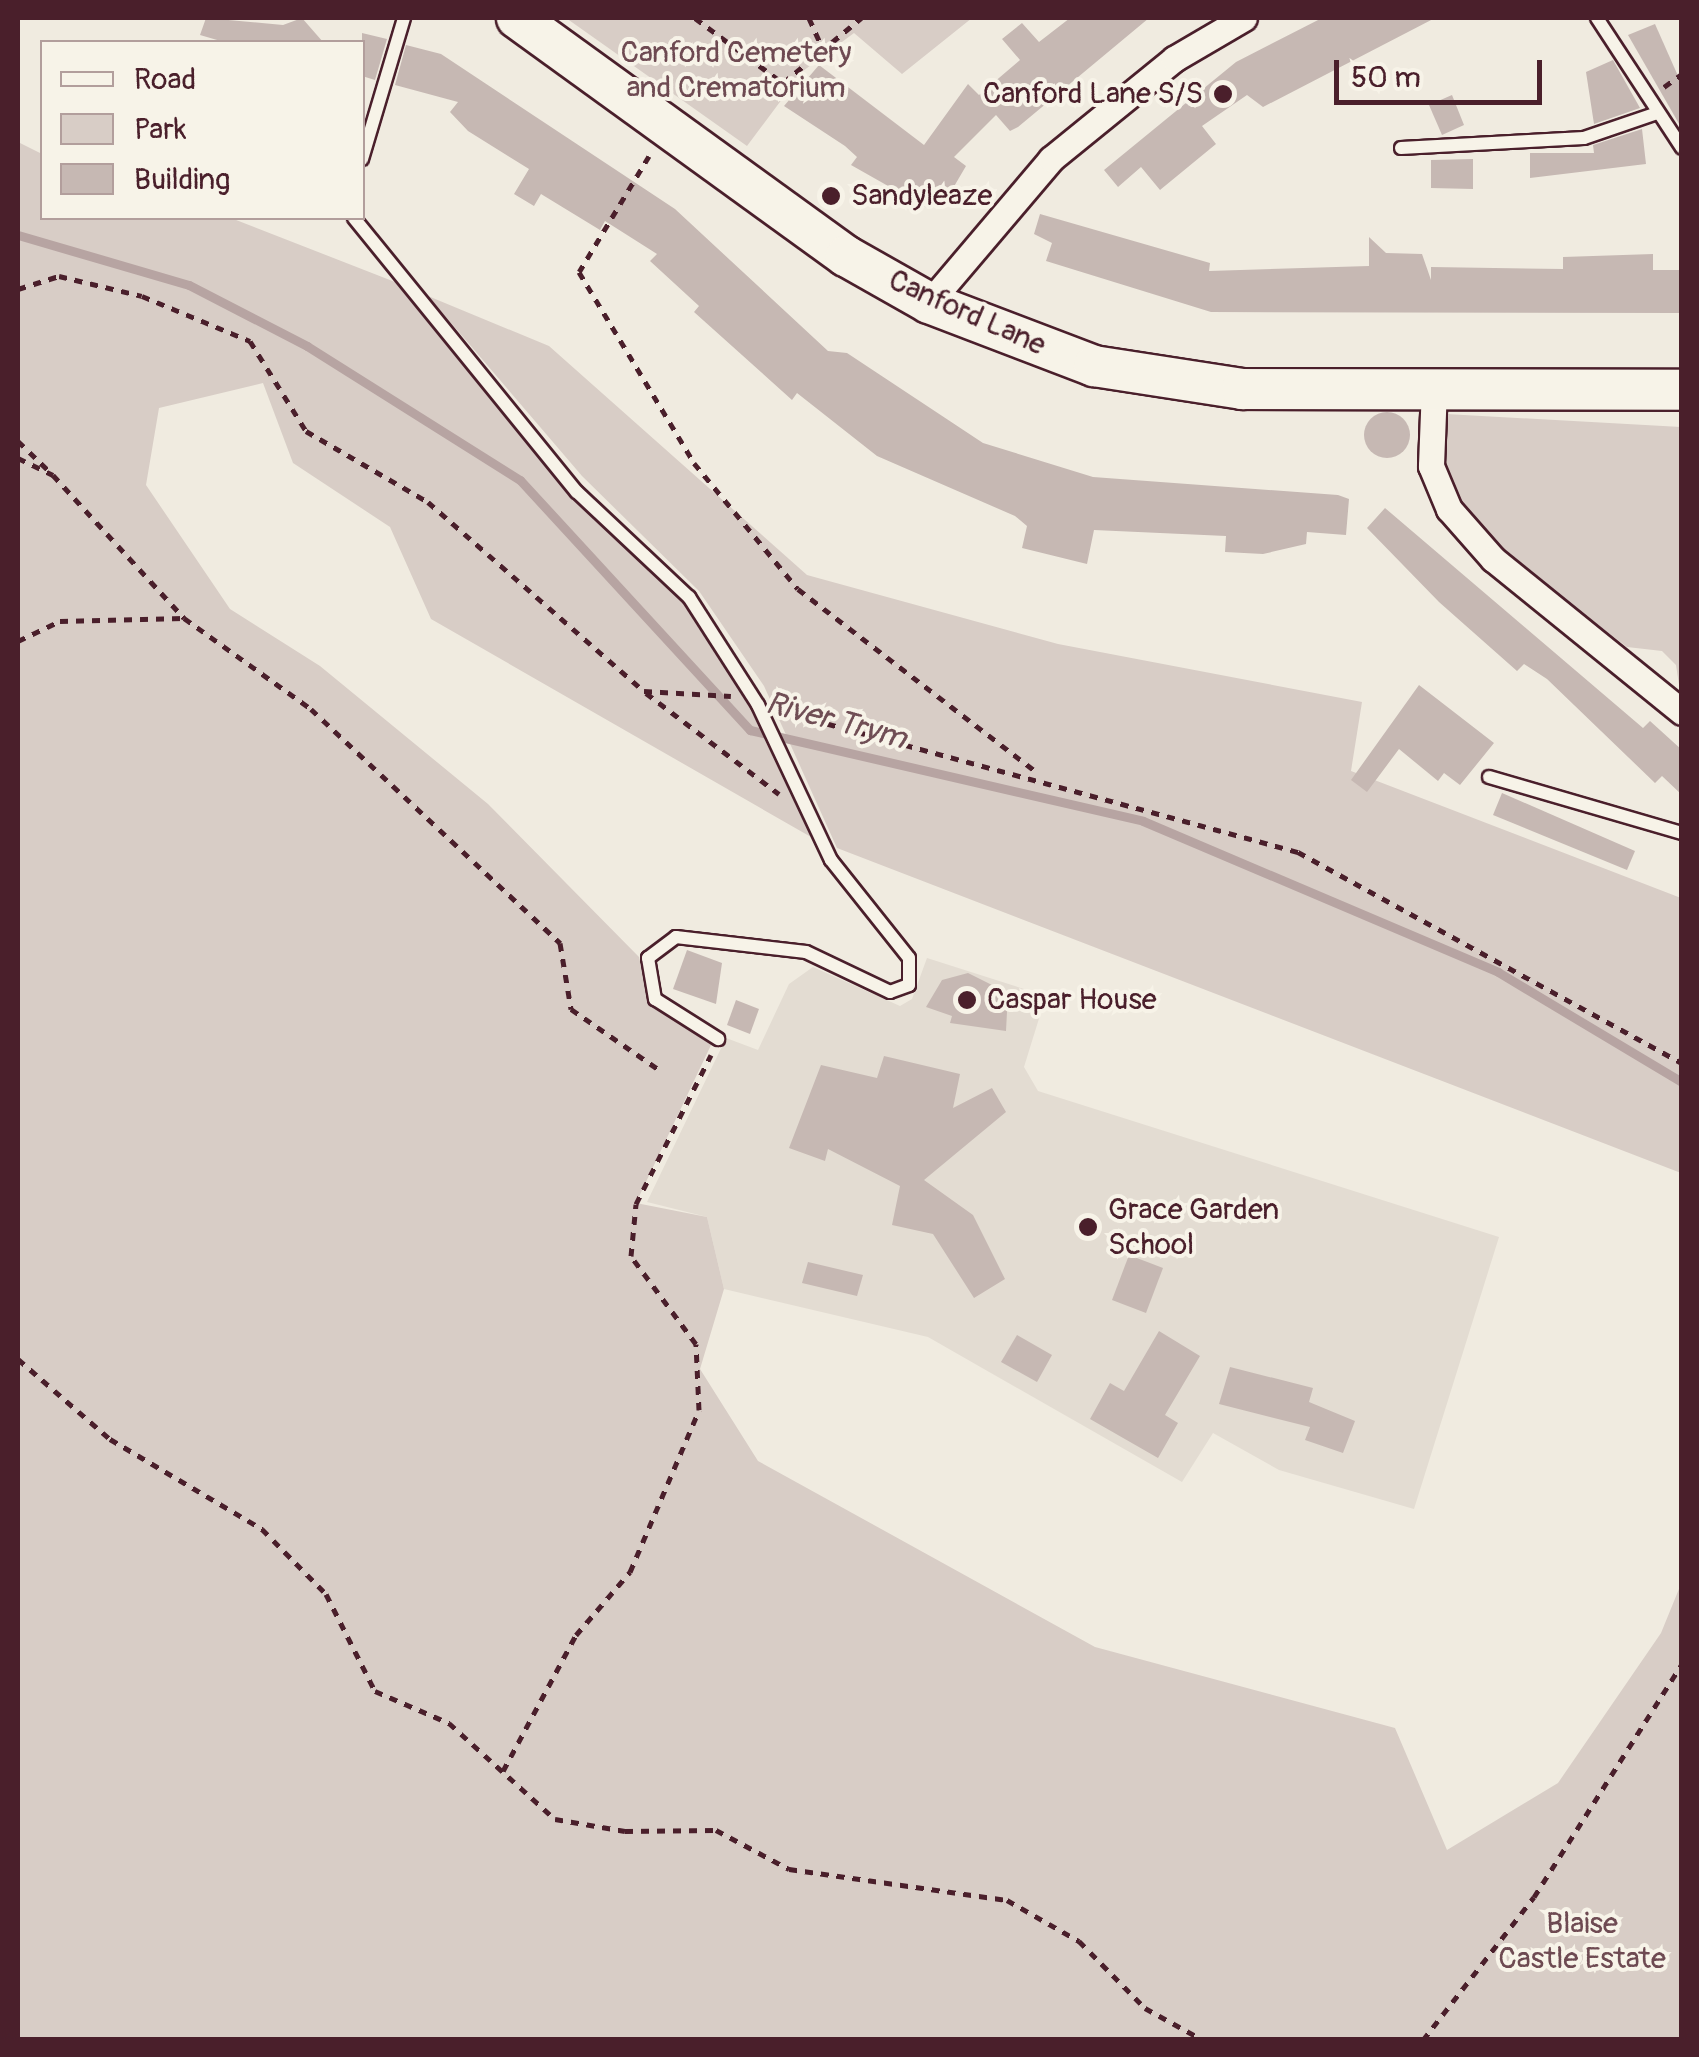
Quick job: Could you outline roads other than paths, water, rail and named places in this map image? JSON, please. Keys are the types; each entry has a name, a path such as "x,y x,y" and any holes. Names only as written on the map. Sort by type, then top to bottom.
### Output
{"main road":[{"name":"Canford Lane","path":"517,18 846,256 929,303 1094,366 1242,389 1682,390"}],"street":[{"path":"929,303 1051,159 1174,60 1244,18"},
{"path":"1434,387 1431,466 1448,510 1493,560 1682,712"}],"lane":[{"path":"365,149 404,18"},
{"path":"1596,18 1682,148"},
{"path":"1401,148 1584,138 1657,113"},
{"path":"356,220 577,492 688,597 758,705 778,756 832,860 909,958 909,985 890,992 806,952 700,934 657,948 646,970 655,999 718,1039"},
{"path":"1489,776 1682,833"}],"waterway":[{"name":"River Trym","path":"18,235 189,285 307,346 520,480 750,730 1143,821 1498,972 1682,1082"}],"place":[{"name":"Canford Lane S/S","path":"1223,94"},
{"name":"Sandyleaze","path":"831,196"},
{"name":"Caspar House","path":"967,1000"},
{"name":"Grace Garden School","path":"1088,1227"}],"park label":[{"name":"Canford Cemetery and Crematorium","path":"736,70"},
{"name":"Blaise Castle Estate","path":"1582,1941"}]}
